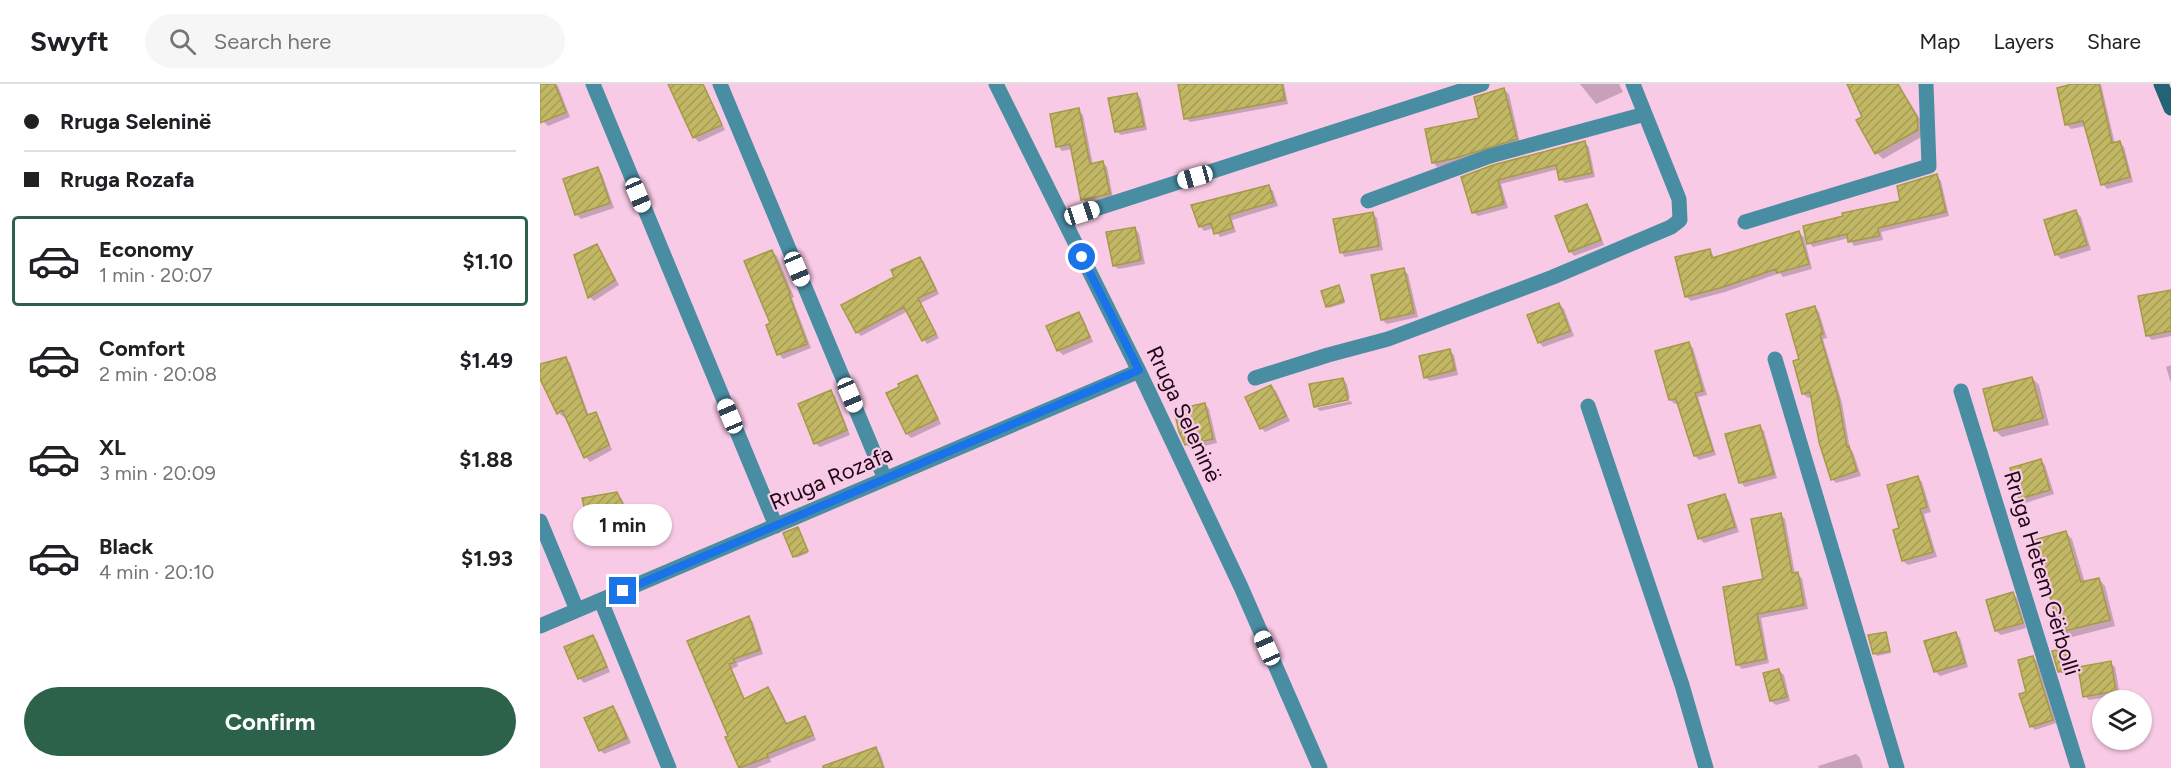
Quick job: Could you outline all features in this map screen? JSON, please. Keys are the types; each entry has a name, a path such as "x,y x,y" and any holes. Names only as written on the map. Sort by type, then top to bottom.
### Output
{"street":[{"path":"593,84 776,526"},
{"path":"720,84 885,479"},
{"name":"Rruga Seleninë","path":"996,84 1139,370 1241,587 1320,768"},
{"path":"1064,219 1482,84"},
{"path":"1255,378 1388,339 1553,277 1671,227 1680,220 1679,199 1633,84"},
{"path":"1746,222 1929,166 1926,84"},
{"path":"2160,84 2171,108"},
{"path":"1368,201 1490,156 1645,114"},
{"path":"1775,359 1896,768"},
{"name":"Rruga Rozafa","path":"540,626 1139,370"},
{"name":"Rruga Hetem Gërbolli","path":"1961,391 2078,768"},
{"path":"1588,406 1682,685 1706,768"},
{"path":"540,522 577,610"},
{"path":"601,601 669,768"}],"building":[{"path":"540,84 555,84 566,112 540,123"},
{"path":"668,84 703,84 722,125 693,138"},
{"path":"1178,84 1282,84 1285,100 1184,119"},
{"path":"1847,84 1898,84 1917,117 1918,130 1875,154 1856,120 1862,117"},
{"path":"2072,84 2099,84 2112,143 2120,141 2130,177 2101,185 2083,121 2065,125 2057,88"},
{"path":"1504,88 1517,139 1432,163 1425,129 1479,118 1474,97"},
{"path":"1137,93 1144,126 1115,132 1108,98"},
{"path":"1079,108 1090,164 1103,161 1110,194 1081,200 1070,144 1056,147 1050,114"},
{"path":"1585,141 1592,173 1559,180 1556,165 1498,180 1504,204 1472,213 1461,177 1493,165"},
{"path":"598,167 610,203 575,215 563,179"},
{"path":"1937,174 1946,212 1878,228 1879,236 1848,242 1847,234 1807,244 1803,226 1843,216 1842,213 1900,201 1897,186"},
{"path":"1269,185 1274,202 1229,215 1233,228 1214,234 1211,223 1199,227 1191,205"},
{"path":"1587,204 1601,240 1569,252 1555,216"},
{"path":"2076,210 2087,245 2055,255 2044,220"},
{"path":"1373,212 1379,246 1340,253 1333,219"},
{"path":"1135,227 1141,260 1113,266 1106,232"},
{"path":"1799,231 1809,264 1777,273 1776,269 1685,297 1675,257 1710,249 1712,258"},
{"path":"597,244 615,280 588,298 574,255"},
{"path":"772,250 790,293 807,344 777,355 766,325 770,323 744,261"},
{"path":"920,257 936,290 918,298 936,334 922,341 904,307 856,333 841,305 894,277 891,270"},
{"path":"1404,268 1414,313 1381,320 1371,275"},
{"path":"1339,285 1344,301 1326,307 1321,291"},
{"path":"2171,290 2171,331 2146,336 2138,296"},
{"path":"1559,303 1570,331 1538,343 1527,315"},
{"path":"1815,306 1823,334 1820,335 1838,397 1847,447 1849,446 1857,471 1831,480 1819,442 1810,392 1802,394 1793,361 1799,359 1786,314"},
{"path":"1079,312 1090,337 1057,351 1046,326"},
{"path":"1689,342 1703,391 1695,393 1713,451 1694,456 1676,399 1669,400 1655,351"},
{"path":"1450,349 1455,370 1424,378 1419,356"},
{"path":"566,357 587,415 596,412 609,445 584,458 562,410 557,414 540,379 540,364"},
{"path":"917,375 938,419 906,434 886,393"},
{"path":"2032,377 2043,418 1994,431 1983,389"},
{"path":"1343,378 1348,400 1314,407 1309,384"},
{"path":"1271,385 1286,416 1260,429 1245,397"},
{"path":"831,390 847,430 814,444 798,404"},
{"path":"1205,403 1213,439 1185,445 1179,432 1174,410"},
{"path":"1760,425 1774,474 1739,483 1725,434"},
{"path":"2041,459 2050,490 2019,499 2010,468"},
{"path":"1918,476 1927,507 1920,509 1933,552 1902,561 1893,530 1899,528 1887,485"},
{"path":"617,492 634,529 592,541 582,498"},
{"path":"1725,494 1735,527 1698,539 1688,505"},
{"path":"1781,513 1792,573 1798,572 1804,605 1757,614 1766,659 1736,665 1723,587 1763,579 1751,519"},
{"path":"798,527 808,551 793,557 783,533"},
{"path":"2066,531 2081,582 2099,578 2110,620 2060,632 2034,540"},
{"path":"2013,592 2023,623 1995,631 1986,600"},
{"path":"749,616 760,650 733,659 735,662 729,664 744,699 768,687 786,724 805,716 813,735 739,768 725,737 728,736 687,641"},
{"path":"1886,632 1890,651 1873,654 1868,635"},
{"path":"1956,632 1965,663 1934,672 1924,641"},
{"path":"593,635 607,667 578,679 564,647"},
{"path":"2065,648 2069,671 2058,672 2052,651"},
{"path":"2033,656 2053,720 2030,727 2019,694 2026,692 2018,660"},
{"path":"2111,661 2116,690 2092,690 2092,695 2083,697 2078,667"},
{"path":"1779,669 1787,697 1770,701 1763,673"},
{"path":"613,706 627,738 599,751 584,718"},
{"path":"876,747 883,768 823,768 823,766"}],"route":[{"path":"623,591 1139,370 1082,257"}]}
